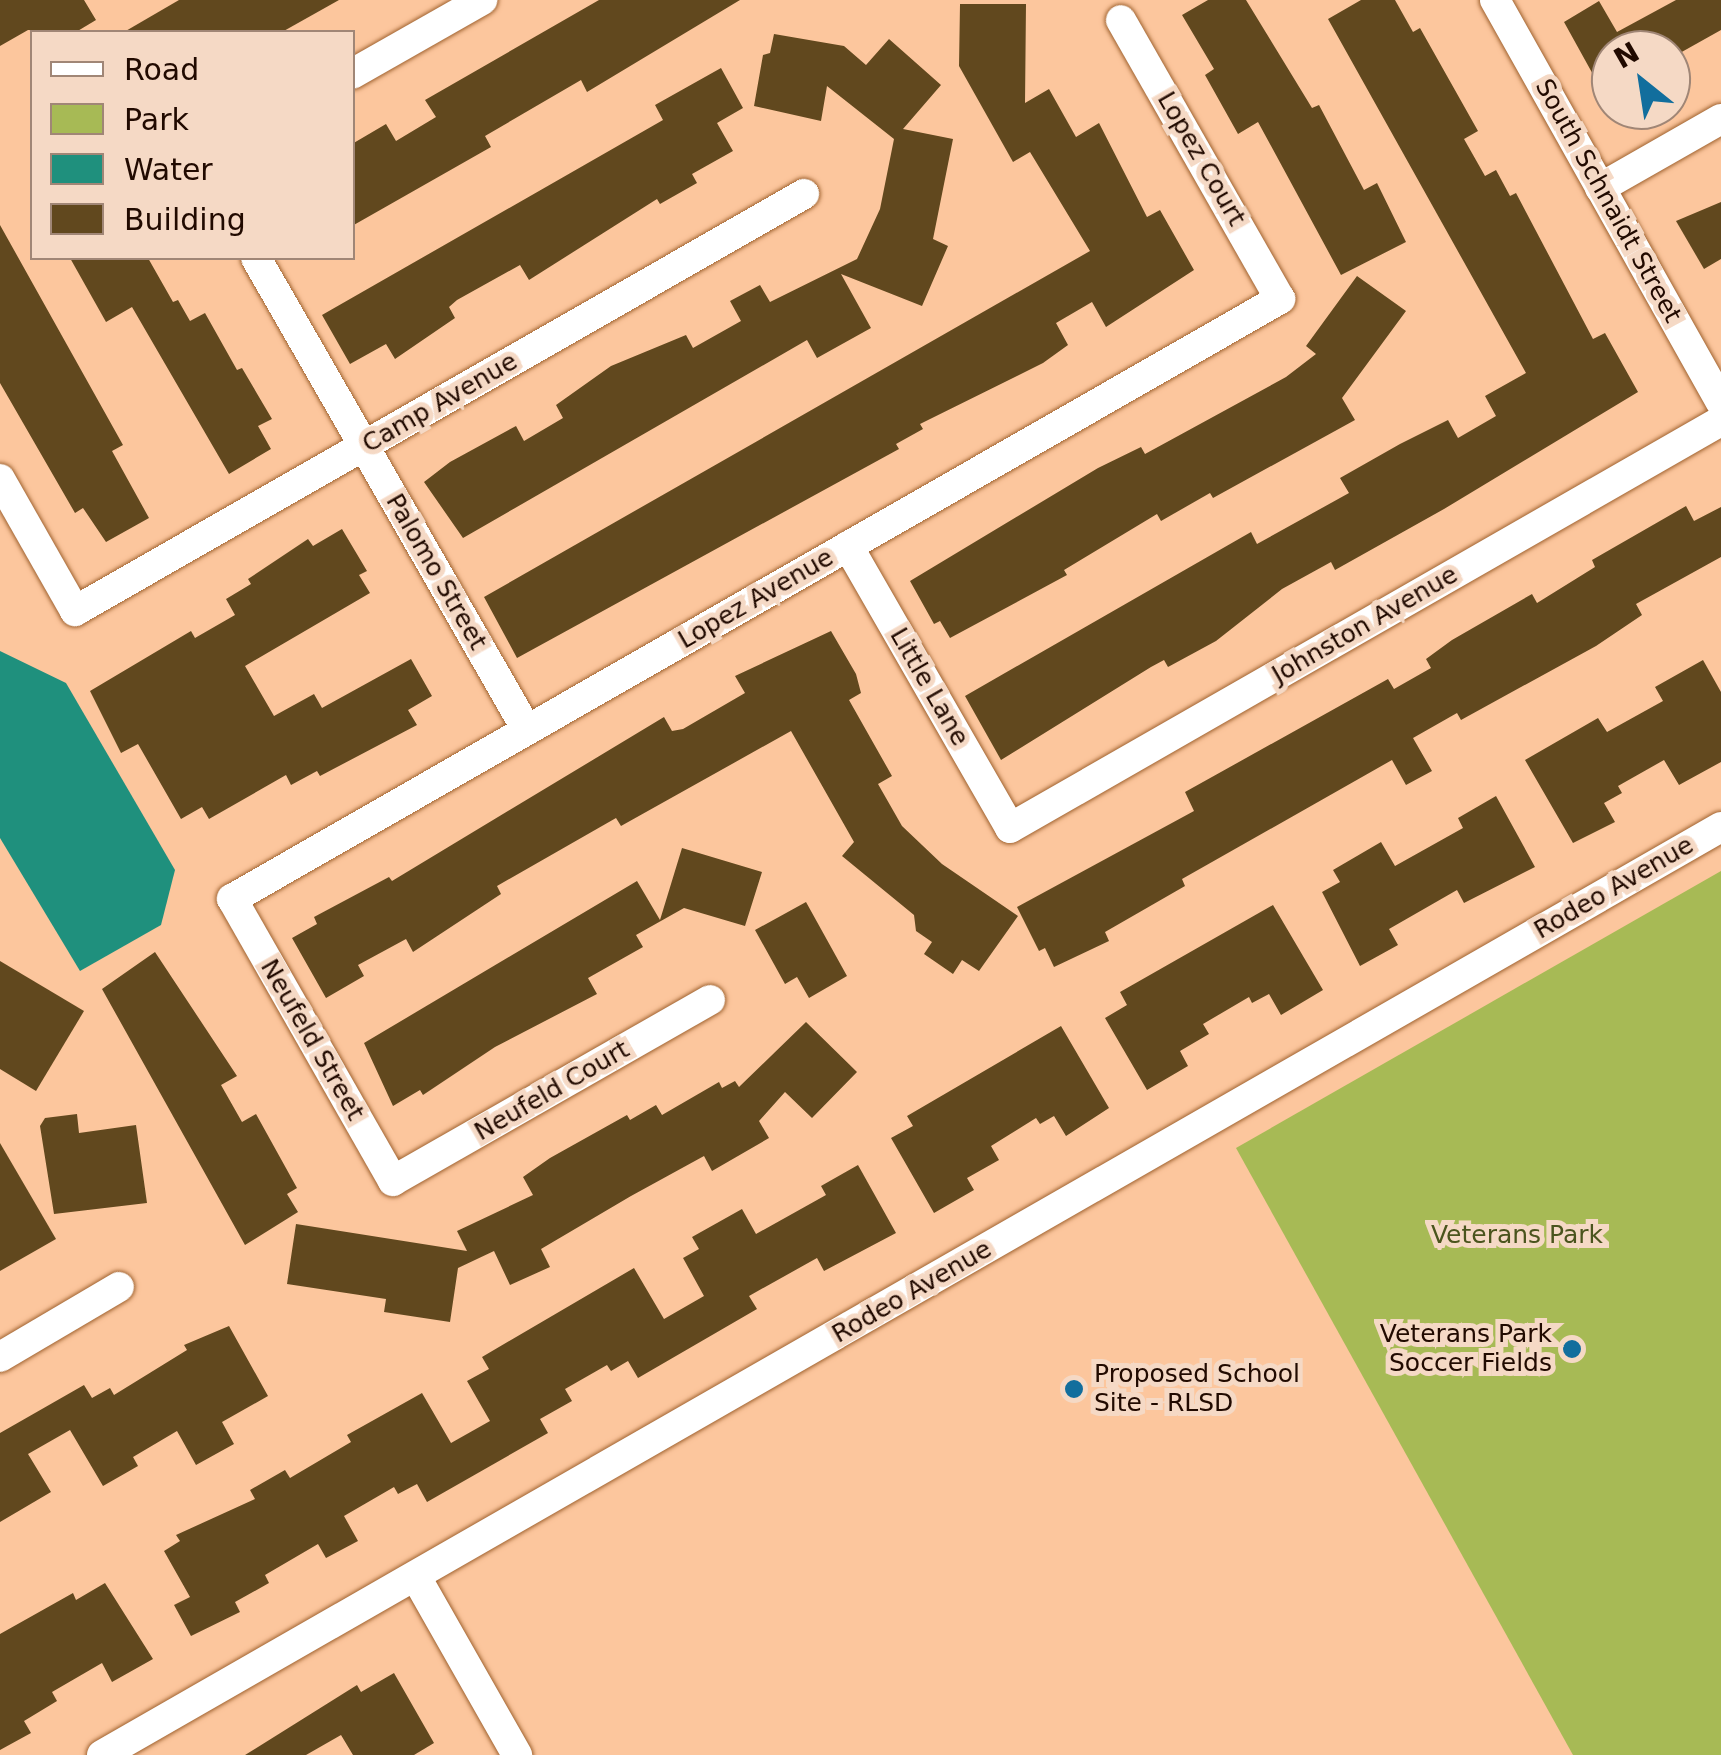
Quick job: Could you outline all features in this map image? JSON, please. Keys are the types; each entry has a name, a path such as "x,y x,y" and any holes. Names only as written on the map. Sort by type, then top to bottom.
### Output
{"street":[{"path":"355,72 482,0"},
{"name":"South Schnaidt Street","path":"1494,0 1721,402"},
{"name":"Lopez Court","path":"1121,20 1280,298"},
{"path":"1600,188 1721,119"},
{"name":"Camp Avenue","path":"0,480 76,611 804,194"},
{"name":"Palomo Street","path":"257,260 527,730"},
{"name":"Lopez Avenue","path":"232,899 1280,298"},
{"name":"Johnston Avenue","path":"1010,828 1721,421"},
{"name":"Little Lane","path":"848,546 1010,828"},
{"name":"Rodeo Avenue","path":"102,1755 136,1747 416,1576 1721,827"},
{"name":"Neufeld Street","path":"232,899 393,1181"},
{"name":"Neufeld Court","path":"393,1181 710,1000"},
{"path":"0,1358 119,1287"},
{"path":"416,1576 516,1755"}],"green space":[{"name":"Veterans Park","path":"1721,871 1721,1755 1573,1755 1236,1148"}],"water":[{"path":"0,651 66,683 175,870 161,925 80,971 0,838"}],"building":[{"path":"0,0 84,0 96,20 79,30 28,30 0,46"},
{"path":"179,0 339,0 286,30 127,30"},
{"path":"599,0 740,0 587,92 581,80 485,136 491,147 355,224 355,142 386,124 396,141 436,117 425,100"},
{"path":"1208,0 1246,0 1312,108 1319,105 1364,190 1377,183 1406,242 1341,275 1258,122 1238,134 1205,75 1214,69 1182,15"},
{"path":"1361,0 1395,0 1413,32 1420,28 1478,131 1464,139 1485,176 1496,170 1510,196 1516,193 1593,339 1605,333 1638,392 1335,570 1331,562 1282,589 1216,641 1168,667 1164,660 1151,667 1001,760 965,696 1251,532 1257,544 1349,493 1340,478 1400,444 1448,420 1458,438 1496,416 1485,396 1526,373 1328,19"},
{"path":"1676,0 1721,0 1721,30 1691,47 1691,30 1621,30"},
{"path":"1599,1 1616,30 1591,30 1591,71 1564,22"},
{"path":"960,4 1026,4 1025,103 1049,89 1076,137 1099,123 1147,217 1160,210 1194,270 1106,327 1092,302 1056,323 1068,345 1043,363 920,424 923,429 896,444 899,449 517,658 484,597 1090,251 1030,152 1013,162 959,66"},
{"path":"774,34 844,46 866,65 889,39 941,85 903,129 953,139 933,239 948,246 922,306 841,274 871,328 817,358 807,340 463,538 424,482 450,462 516,426 524,441 563,418 556,405 611,366 686,335 693,348 741,321 730,301 760,285 770,302 857,259 880,209 894,139 827,86 821,121 754,106 763,55 770,53"},
{"path":"721,68 743,108 717,123 733,151 692,174 697,183 660,204 657,199 529,280 520,265 457,300 449,307 455,318 395,359 386,344 350,364 322,315 663,120 655,105"},
{"path":"1721,202 1721,259 1704,269 1676,221"},
{"path":"0,225 123,445 112,451 149,518 106,542 83,508 75,513 0,383"},
{"path":"71,260 149,260 173,302 178,300 190,321 205,313 237,370 242,368 272,419 258,426 271,449 229,474 132,307 106,322"},
{"path":"1357,276 1406,311 1342,398 1355,420 1213,498 1210,493 1161,521 1157,514 1064,570 1067,575 950,638 940,621 934,624 910,581 1098,468 1141,447 1145,454 1286,377 1316,354 1306,346"},
{"path":"1686,506 1694,521 1721,507 1721,557 1636,604 1642,615 1596,646 1461,720 1457,713 1413,738 1432,771 1406,785 1392,760 1182,879 1185,886 1105,932 1109,941 1054,967 1045,948 1039,951 1017,907 1194,811 1185,792 1388,679 1394,689 1431,668 1426,659 1452,640 1532,594 1537,603 1595,567 1592,560"},
{"path":"342,529 367,571 359,575 370,593 245,666 274,716 314,694 322,708 411,659 432,696 408,710 417,725 320,776 317,771 291,785 286,775 209,819 202,807 181,819 138,744 121,753 90,691 191,631 195,638 235,615 226,599 251,584 248,579 308,539 313,546"},
{"path":"831,631 856,674 861,693 849,700 892,776 878,784 902,826 942,864 1018,916 979,971 962,960 953,974 924,954 932,942 916,931 914,915 842,856 854,842 791,731 621,826 616,818 497,886 501,894 413,952 406,939 358,965 364,976 326,998 292,938 317,924 314,917 389,877 392,881 664,717 672,731 683,729 745,693 735,676"},
{"path":"1703,660 1721,692 1721,762 1679,785 1664,760 1618,786 1622,793 1604,803 1615,822 1573,843 1525,760 1598,718 1607,732 1663,701 1655,687"},
{"path":"1496,796 1535,867 1464,903 1457,890 1389,929 1398,945 1360,966 1322,892 1340,882 1333,870 1381,842 1395,866 1463,828 1458,818"},
{"path":"682,848 762,872 745,926 684,908 636,935 643,947 588,978 597,994 495,1047 423,1095 420,1090 393,1106 364,1043 637,881 660,920"},
{"path":"806,902 847,976 809,998 797,977 785,984 755,930"},
{"path":"1273,905 1323,990 1281,1015 1269,994 1252,1003 1249,997 1203,1024 1209,1034 1180,1051 1188,1066 1147,1090 1105,1018 1127,1005 1120,992"},
{"path":"155,952 237,1076 221,1085 242,1122 256,1114 297,1188 287,1194 298,1212 245,1245 102,989"},
{"path":"0,961 84,1011 36,1091 0,1069"},
{"path":"806,1022 857,1072 812,1118 785,1092 759,1121 769,1138 712,1171 704,1156 631,1196 541,1249 550,1267 510,1285 494,1251 458,1268 450,1322 384,1312 386,1299 287,1284 296,1224 467,1251 457,1231 533,1195 523,1177 550,1158 627,1115 630,1120 656,1105 662,1115 719,1082 722,1088 735,1081 739,1087"},
{"path":"1061,1026 1109,1108 1066,1136 1054,1116 1040,1124 1036,1118 991,1146 999,1160 967,1178 974,1190 934,1213 891,1138 913,1126 907,1116"},
{"path":"77,1114 79,1133 136,1125 147,1203 54,1214 40,1126 45,1118"},
{"path":"0,1143 56,1239 0,1271"},
{"path":"858,1165 896,1233 824,1271 817,1258 749,1296 757,1309 638,1378 628,1361 611,1371 607,1365 565,1389 572,1401 540,1419 548,1433 427,1502 417,1484 398,1494 394,1487 344,1516 358,1541 326,1558 318,1544 265,1575 269,1583 235,1602 240,1612 191,1636 174,1605 190,1597 164,1551 180,1541 176,1535 255,1499 250,1490 285,1470 290,1478 351,1442 347,1435 422,1393 451,1443 490,1421 467,1381 489,1369 482,1357 634,1268 664,1319 704,1296 683,1258 699,1249 692,1237 742,1209 756,1234 826,1195 821,1186"},
{"path":"229,1326 268,1396 222,1422 234,1444 196,1465 177,1431 133,1457 138,1466 103,1486 70,1430 28,1454 51,1492 0,1522 0,1433 84,1385 92,1398 110,1388 114,1395 187,1350 184,1345"},
{"path":"105,1583 153,1659 112,1682 102,1663 52,1692 57,1701 24,1721 31,1733 0,1750 0,1634 73,1593 76,1600"},
{"path":"394,1673 434,1743 414,1755 353,1755 341,1735 306,1755 245,1755 357,1685 361,1692"}],"place":[{"name":"Veterans Park Soccer Fields","path":"1572,1349"},
{"name":"Proposed School Site - RLSD","path":"1074,1389"}]}
